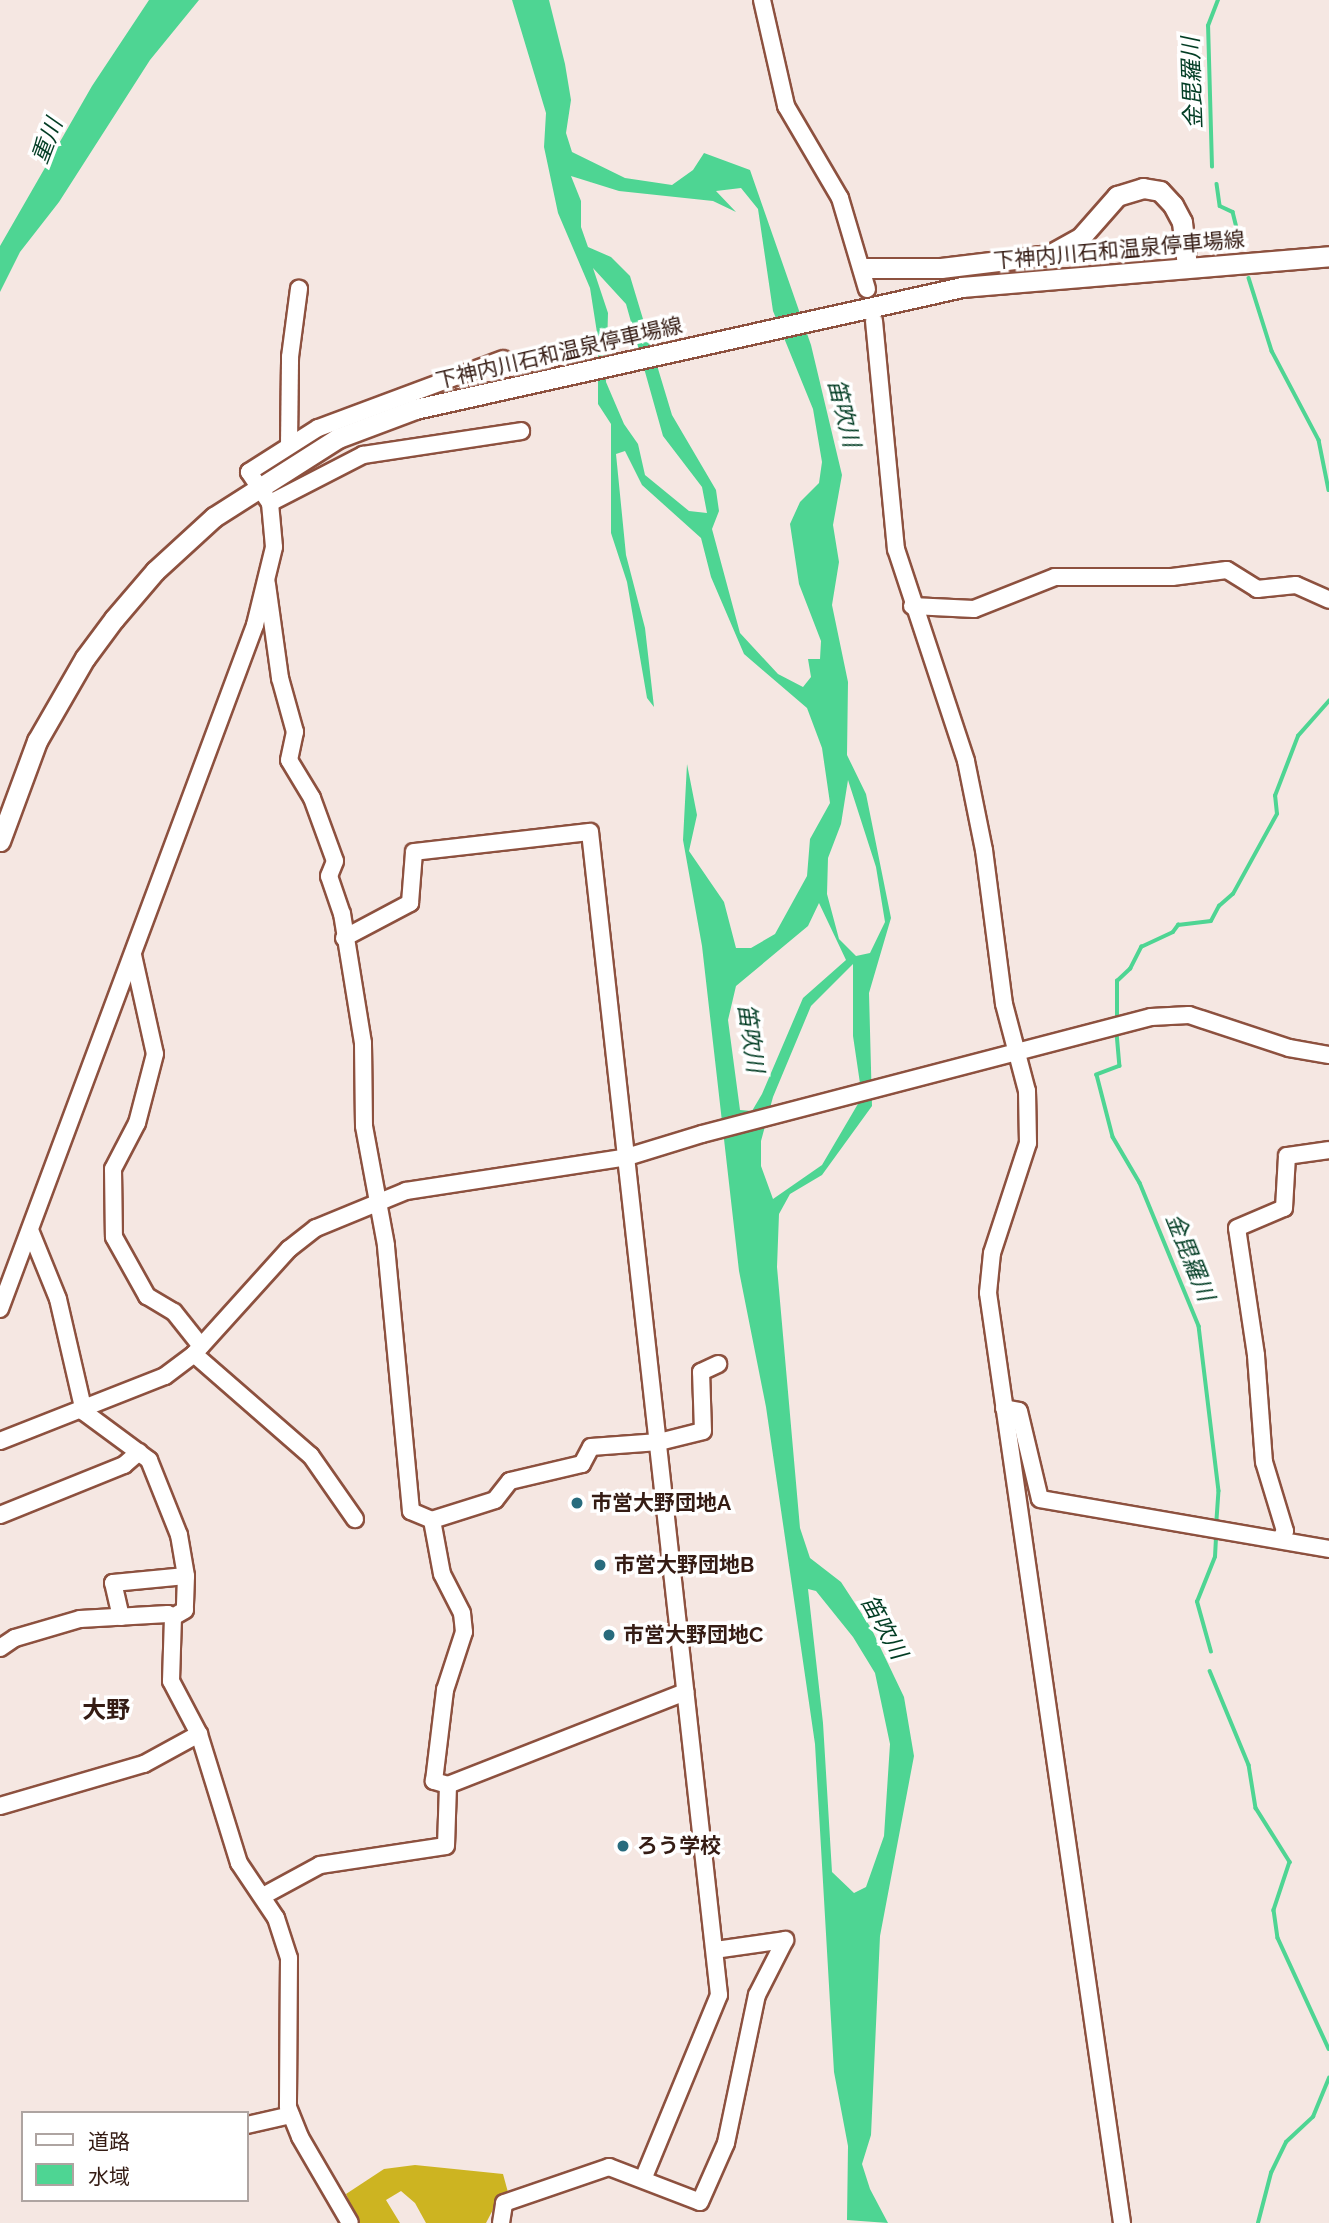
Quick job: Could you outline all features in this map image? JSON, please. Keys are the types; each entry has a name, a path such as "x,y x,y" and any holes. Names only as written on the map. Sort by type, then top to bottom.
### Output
{"main road":[{"path":"863,268 941,268 1049,255 1081,237 1117,195 1143,188 1160,191 1173,205 1182,222 1187,266"},
{"name":"下神内川石和温泉停車場線","path":"0,841 37,741 85,658 155,571 214,517 257,486 338,438 415,409 962,287 1329,256"}],"street":[{"path":"761,0 786,106 840,198 863,268 867,289"},
{"path":"289,444 290,356 299,289"},
{"path":"874,321 896,549 912,606 966,761 984,850 1004,1004 1027,1091 1028,1143 992,1253 988,1293 1122,2223"},
{"path":"0,1309 133,955 267,584 274,536 270,503 249,472 289,444 331,423 503,359"},
{"path":"270,503 363,455 521,431"},
{"path":"912,606 974,609 1055,577 1172,577 1227,570 1256,589 1296,585 1329,600"},
{"path":"267,584 280,678 295,732 289,760 312,798 335,862 328,876 342,914 363,1043 364,1126 380,1200 411,1511 432,1520 495,1500 510,1481 582,1464 591,1447 659,1442 703,1431 701,1372 718,1364"},
{"path":"344,938 410,903 414,852 590,832 719,1996 644,2177"},
{"path":"133,955 155,1054 137,1123 113,1169 114,1237 147,1297 174,1312 198,1350 311,1456 355,1518"},
{"path":"0,1441 84,1412 165,1376 198,1350 289,1249 316,1228 380,1200 439,1184 558,1171 628,1157 702,1134 1151,1017 1189,1015 1289,1048 1329,1055"},
{"path":"1281,1538 1285,1531 1264,1462 1256,1355 1237,1228 1284,1208 1287,1156 1329,1150"},
{"path":"30,1230 58,1299 84,1412 149,1460 174,1524 186,1576 185,1610 173,1618"},
{"path":"1004,1408 1019,1411 1040,1499 1281,1538 1329,1549"},
{"path":"0,1516 124,1465 139,1452"},
{"path":"432,1520 442,1574 462,1613 464,1632 445,1690 435,1781 448,1785 685,1692"},
{"path":"121,1617 113,1583 186,1576"},
{"path":"0,1648 47,1626 168,1614 173,1618"},
{"path":"173,1618 171,1681 199,1734 239,1863 263,1896 289,1958 286,1994 291,2115 350,2223"},
{"path":"0,1806 144,1764 199,1734"},
{"path":"263,1896 320,1865 446,1846 448,1785"},
{"path":"501,2223 504,2203 597,2169 620,2168 700,2202 726,2143 757,1995 785,1940 715,1950"},
{"path":"248,2125 291,2115"}],"shaded area":[{"path":"415,2165 503,2174 509,2196 498,2200 486,2223 426,2223 415,2203 401,2191 386,2200 400,2223 359,2223 346,2194 384,2169"}],"water":[{"path":"149,0 199,0 150,60 59,202 20,252 0,292 0,246 92,86"},
{"path":"512,0 549,0 571,100 566,133 572,152 625,178 672,185 693,170 704,153 750,170 811,345 842,475 833,525 839,562 832,605 848,682 847,755 866,794 891,918 869,993 872,1106 822,1175 790,1194 779,1214 777,1267 800,1528 810,1558 841,1582 871,1628 904,1697 914,1756 880,1936 871,2135 862,2164 870,2189 888,2223 847,2220 848,2146 834,2072 815,1744 766,1407 739,1271 702,946 683,840 687,764 697,815 689,851 724,902 736,948 751,948 775,934 807,876 810,839 830,803 822,748 807,708 744,654 711,577 701,538 642,485 625,451 616,454 626,555 645,628 654,707 647,698 627,582 611,533 611,424 598,404 598,339 590,288 558,213 544,147 546,113","holes":["571,176 619,191 713,201 736,212 716,191 741,188 758,209 773,311 813,409 822,462 819,483 800,502 790,524 799,584 821,641 820,659 808,659 811,677 803,687 778,674 740,633 712,529 719,511 716,490 672,415 630,276 611,257 588,247 581,227 581,201","593,268 626,304 663,436 702,487 707,513 689,511 645,475 638,444 624,424 606,382 608,313","848,780 876,867 885,922 870,953 856,956 839,939 827,894 828,858 841,824","819,903 846,960 803,998 762,1094 752,1111 740,1110 728,1020 736,986 808,926","853,964 853,1036 862,1097 822,1165 773,1199 761,1166 761,1141 773,1097 811,1006","808,1589 816,1591 853,1637 875,1673 890,1744 884,1836 866,1887 854,1893 832,1872 823,1723"]}],"waterway":[{"name":"金毘羅川","path":"1212,167 1208,26 1218,0"},
{"name":"金毘羅川","path":"1217,184 1220,206 1233,212 1240,241"},
{"name":"金毘羅川","path":"1249,278 1272,351 1319,440 1329,490"},
{"name":"金毘羅川","path":"1117,1017 1117,981 1130,969 1141,947 1173,932 1178,925 1211,921 1219,906 1233,894 1277,814 1275,796 1298,736 1329,701"},
{"name":"金毘羅川","path":"1117,1033 1120,1066 1097,1075 1113,1137 1140,1183 1199,1326 1219,1491 1217,1520"},
{"name":"金毘羅川","path":"1211,1652 1197,1602 1215,1557 1216,1540"},
{"name":"金毘羅川","path":"1210,1671 1249,1765 1256,1808 1290,1862 1274,1910 1278,1938 1329,2049"},
{"name":"金毘羅川","path":"1258,2223 1271,2173 1286,2142 1313,2117 1329,2078"}],"place":[{"name":"市営大野団地A","path":"577,1503"},
{"name":"市営大野団地B","path":"600,1565"},
{"name":"市営大野団地C","path":"609,1635"},
{"name":"ろう学校","path":"623,1846"}],"district":[{"name":"大野","path":"106,1710"}],"water label":[{"name":"重川","path":"47,141"},
{"name":"笛吹川","path":"844,413"},
{"name":"笛吹川","path":"751,1038"},
{"name":"笛吹川","path":"884,1627"}]}
